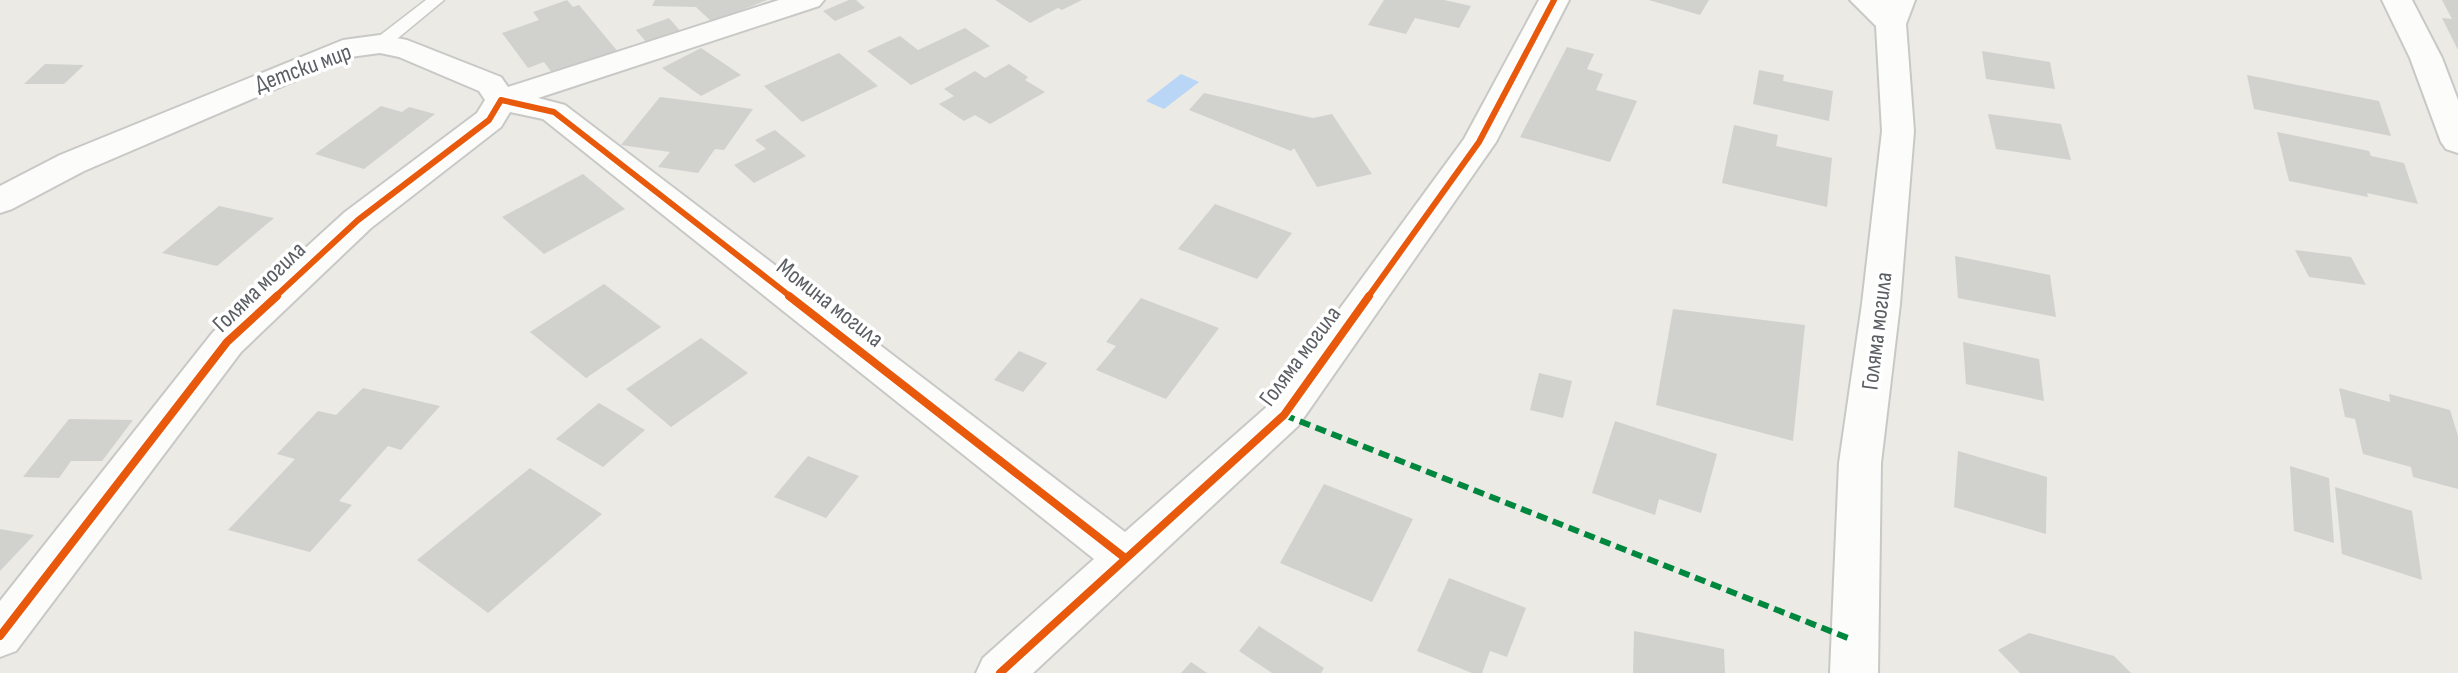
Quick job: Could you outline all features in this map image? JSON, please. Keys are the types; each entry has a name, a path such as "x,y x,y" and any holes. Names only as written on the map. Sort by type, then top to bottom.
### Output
{"street":[{"path":"501,100 809,0"},
{"name":"Голяма могила","path":"1000,673 1284,415 1479,142 1554,0"},
{"path":"2397,0 2426,58 2458,142"},
{"name":"Голяма могила","path":"1854,673 1860,463 1881,304 1898,131 1885,8"},
{"name":"Детски мир","path":"0,201 72,163 343,49 380,44 407,49 490,84 501,100"},
{"name":"Момина могила","path":"501,100 554,112 1125,558"},
{"name":"Голяма могила","path":"0,636 227,342 358,220 489,120 501,100"}],"lane":[{"path":"380,44 436,0"}],"water":[{"path":"1181,74 1199,82 1164,109 1146,101"}],"building":[{"path":"567,0 573,7 579,5 619,53 555,77 544,62 528,68 502,33 539,20 533,12"},
{"path":"655,0 767,0 712,22 696,7 652,6"},
{"path":"849,0 856,0 865,8 835,21 823,11"},
{"path":"995,0 1082,0 1062,10 1058,8 1030,23"},
{"path":"1384,0 1444,0 1471,6 1459,28 1415,18 1406,34 1368,25"},
{"path":"1649,0 1709,0 1700,15"},
{"path":"2442,0 2458,0 2458,50 2442,18 2452,19"},
{"path":"669,18 681,32 648,44 636,30"},
{"path":"965,28 990,46 911,85 867,51 900,36 918,50"},
{"path":"1567,47 1594,54 1587,69 1603,74 1596,90 1637,101 1610,162 1520,137"},
{"path":"701,48 741,75 701,96 662,68"},
{"path":"1982,51 2050,62 2055,89 1986,79"},
{"path":"839,53 878,86 802,122 764,86"},
{"path":"45,64 84,65 64,84 24,84"},
{"path":"1009,64 1028,77 1025,80 1045,92 990,124 975,115 964,121 939,104 954,96 944,89 975,71 985,78"},
{"path":"1759,70 1784,75 1783,81 1833,91 1829,121 1753,104"},
{"path":"2247,75 2379,101 2391,136 2254,109"},
{"path":"1204,93 1313,118 1332,114 1372,174 1317,187 1294,148 1291,151 1189,110"},
{"path":"660,97 753,109 724,150 715,149 698,173 658,167 670,152 621,145"},
{"path":"381,106 402,112 409,107 435,114 364,169 315,154"},
{"path":"1988,114 2061,124 2071,160 1996,149"},
{"path":"1734,125 1778,135 1776,146 1832,158 1827,207 1722,183"},
{"path":"775,130 806,156 754,183 734,165 766,149 755,140"},
{"path":"2277,132 2369,151 2371,156 2404,163 2418,204 2289,181"},
{"path":"583,174 625,209 544,254 502,217"},
{"path":"1215,204 1292,233 1257,279 1178,249"},
{"path":"219,206 274,218 217,266 162,253"},
{"path":"2295,250 2351,257 2366,285 2309,277"},
{"path":"1955,256 2050,275 2056,317 1958,298"},
{"path":"604,284 661,327 586,378 530,332"},
{"path":"1141,298 1219,328 1166,399 1096,370 1116,346 1106,342"},
{"path":"1673,309 1805,325 1793,441 1656,405"},
{"path":"701,338 748,373 671,427 626,389"},
{"path":"1963,342 2039,359 2044,401 1966,384"},
{"path":"1019,351 1047,363 1023,392 994,380"},
{"path":"1539,373 1572,381 1563,418 1530,410"},
{"path":"363,388 440,406 401,450 388,446 339,501 352,505 310,552 228,530 295,459 277,454 318,411 336,415"},
{"path":"2339,388 2390,402 2389,394 2450,410 2458,436 2458,489 2413,477 2411,467 2363,454 2355,419 2345,417"},
{"path":"599,403 645,430 603,467 556,439"},
{"path":"69,419 133,420 102,461 71,461 59,478 23,477"},
{"path":"1615,421 1717,454 1701,513 1659,499 1655,515 1592,493"},
{"path":"1958,451 2047,477 2046,534 1954,507"},
{"path":"808,456 859,476 826,518 774,497"},
{"path":"2290,466 2329,478 2334,543 2294,531"},
{"path":"530,468 602,514 488,613 417,560"},
{"path":"1324,484 1413,519 1372,602 1280,563"},
{"path":"2335,487 2412,511 2422,580 2342,554"},
{"path":"0,529 34,535 0,571"},
{"path":"1449,578 1526,608 1507,657 1490,651 1482,673 1472,673 1417,651"},
{"path":"1259,626 1324,668 1321,673 1272,673 1239,651"},
{"path":"1634,631 1724,649 1725,673 1633,673"},
{"path":"2029,633 2114,656 2131,673 2020,673 1998,650"},
{"path":"1191,662 1207,673 1181,673"}],"marked path":[{"path":"1284,415 1853,640"}],"cycle path":[{"path":"1000,673 1284,415 1479,142 1554,0"},
{"path":"0,636 227,342 358,220 489,120 501,100 554,112 1125,558"}]}
